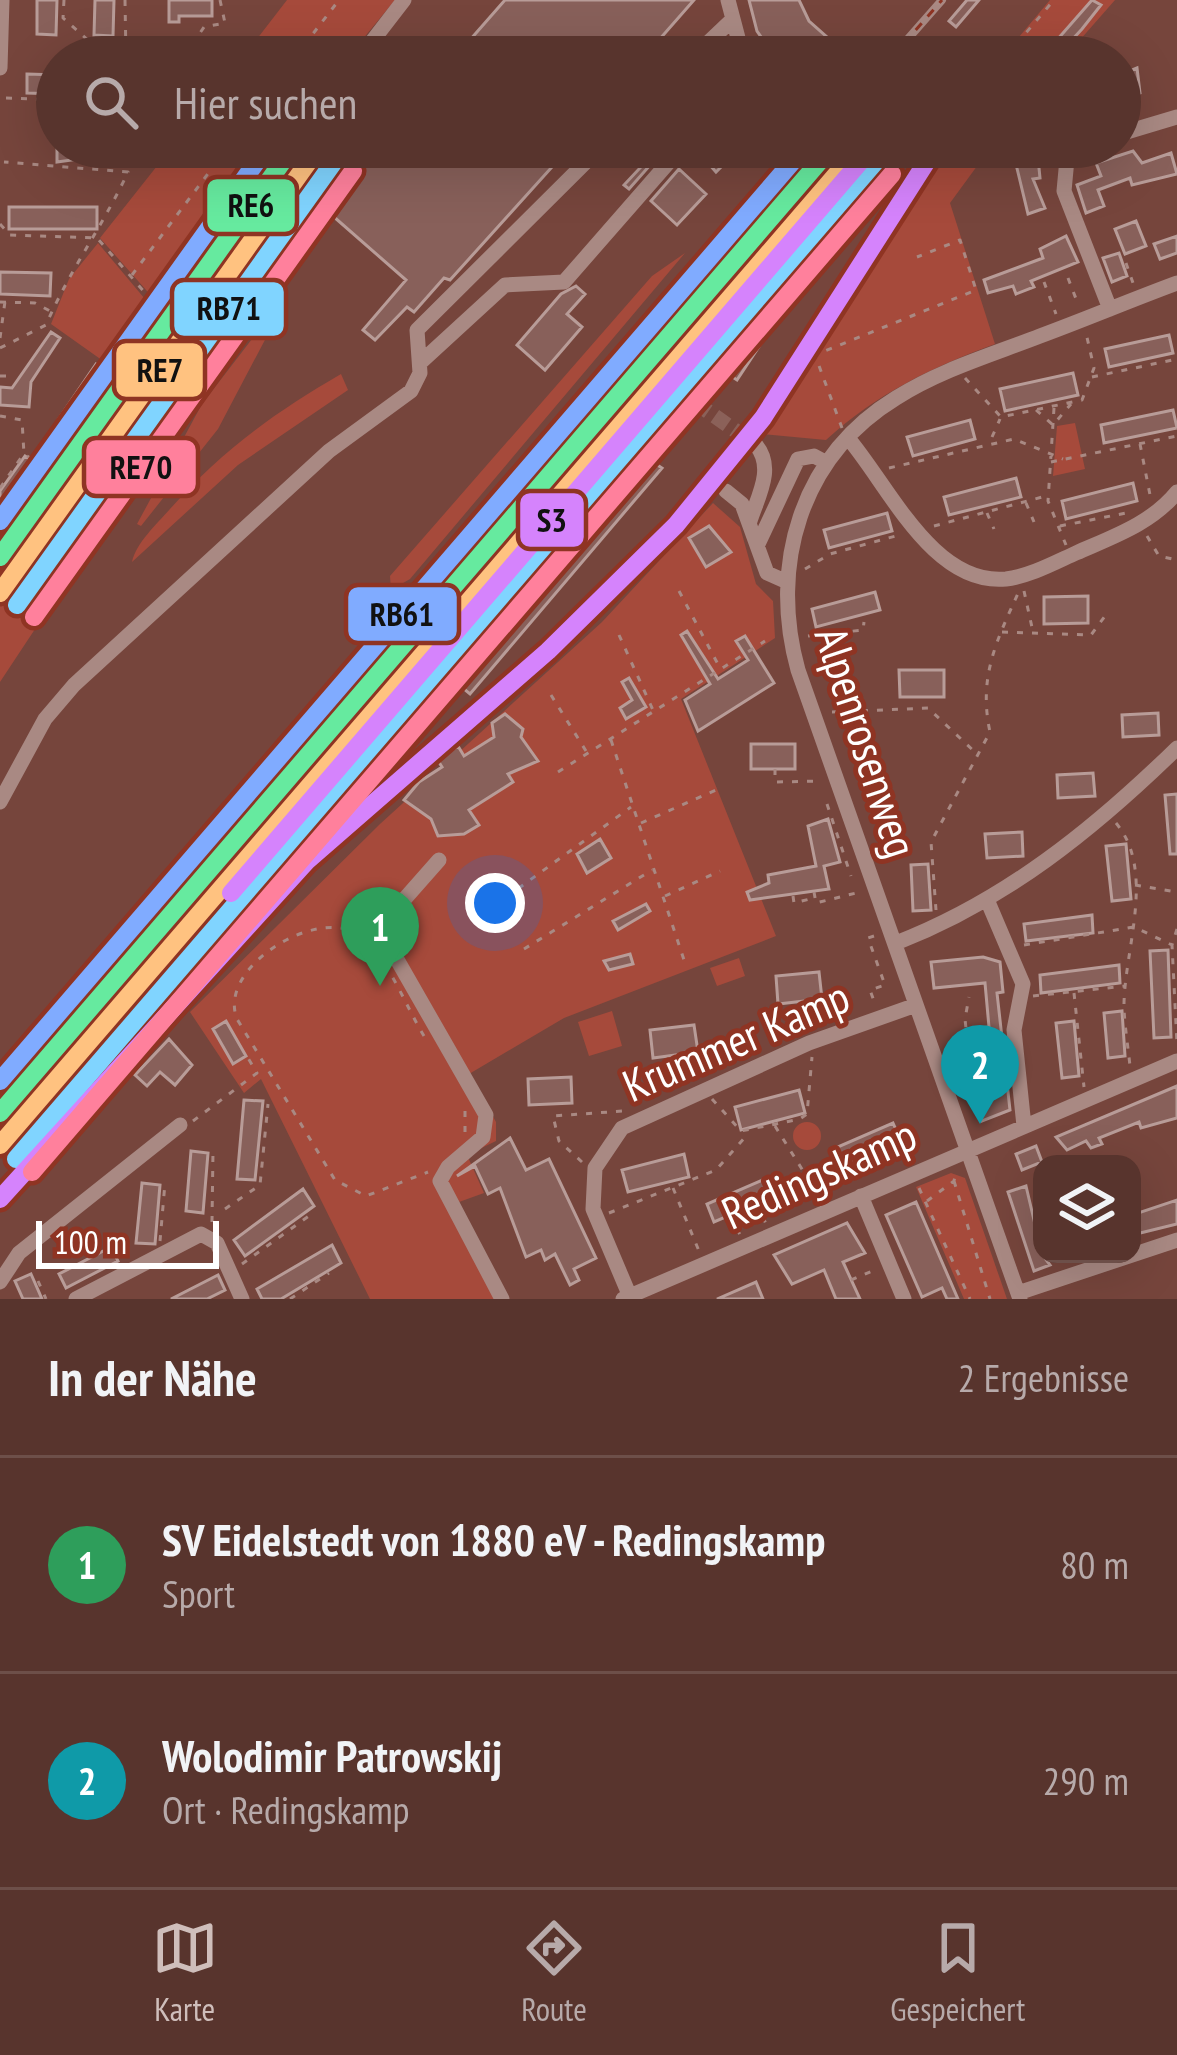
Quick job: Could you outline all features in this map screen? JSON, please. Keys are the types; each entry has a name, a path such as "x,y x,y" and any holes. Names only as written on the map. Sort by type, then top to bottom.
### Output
{"street":[{"path":"0,68 2,0"},
{"path":"376,36 404,0"},
{"path":"728,0 737,36"},
{"path":"716,36 733,19"},
{"path":"1141,128 1177,117"},
{"path":"0,551 165,314 276,168"},
{"path":"0,802 45,718 74,685 329,451 411,391 421,362 417,330 580,168"},
{"path":"421,362 505,285 564,282 664,168"},
{"path":"1066,168 1064,191 1110,309"},
{"name":"Alpenrosenweg","path":"1019,1296 798,670 789,579 802,506 845,434 896,398 956,368 1082,316 1177,284"},
{"path":"652,448 681,404 696,403"},
{"path":"845,434 937,552 964,572 990,579 1021,576 1110,538 1154,516 1177,492"},
{"path":"750,521 766,473 756,445"},
{"path":"758,544 798,459 814,456 827,463"},
{"path":"726,490 750,521 766,572 789,579"},
{"path":"896,943 988,902 1112,809 1177,748"},
{"path":"439,860 379,928 486,1115 477,1146 448,1167 440,1181 502,1299"},
{"path":"988,902 1023,984 1014,1030 1024,1126"},
{"name":"Krummer Kamp","path":"628,1298 598,1232 592,1195 600,1157 622,1127 809,1043 916,1005"},
{"name":"Redingskamp","path":"628,1298 1177,1060"},
{"path":"0,1282 19,1253 180,1125"},
{"path":"861,1196 904,1299"},
{"path":"76,1299 209,1228 242,1299"},
{"path":"1019,1296 1177,1240"}],"path":[{"path":"64,0 63,18 84,36"},
{"path":"198,36 204,27 225,23 220,0"},
{"path":"311,36 339,0"},
{"path":"1023,36 1054,0"},
{"path":"126,36 127,1"},
{"path":"6,98 36,99"},
{"path":"4,162 36,164"},
{"path":"0,348 34,334 52,312 68,273 98,238 127,170 96,168"},
{"path":"130,278 212,168"},
{"path":"0,224 10,235 98,238 165,314"},
{"path":"845,434 815,355 976,290 960,240 917,257"},
{"path":"1126,263 1136,290"},
{"path":"1001,417 1082,400 1094,368 1068,278"},
{"path":"1043,282 1059,321"},
{"path":"0,338 6,294"},
{"path":"35,295 35,303"},
{"path":"3,302 35,303 52,312"},
{"path":"1091,378 1177,359"},
{"path":"956,368 1001,417"},
{"path":"1094,368 1104,375"},
{"path":"0,376 11,376"},
{"path":"1053,425 1072,403"},
{"path":"1054,406 1048,495 1068,549"},
{"path":"1036,410 1053,425"},
{"path":"0,416 22,420 24,454 0,488"},
{"path":"990,441 1001,417"},
{"path":"1051,462 1177,436"},
{"path":"875,471 1014,439 1063,460"},
{"path":"1140,443 1152,508"},
{"path":"24,454 48,470"},
{"path":"1144,465 1153,463"},
{"path":"926,528 1048,495"},
{"path":"1025,501 1034,522"},
{"path":"986,511 994,529"},
{"path":"1059,526 1124,511 1134,520"},
{"path":"1143,530 1159,556 1177,560"},
{"path":"789,579 830,554 912,532"},
{"path":"937,918 932,842 990,732 983,686 1000,632 1023,583 1033,632"},
{"path":"679,591 721,669"},
{"path":"1000,632 1090,635 1105,616"},
{"path":"796,638 863,630 864,622"},
{"path":"619,635 654,712"},
{"path":"558,772 765,641"},
{"path":"551,695 587,753"},
{"path":"832,712 928,708 979,755"},
{"path":"610,739 686,966"},
{"path":"775,769 776,782 828,781"},
{"path":"639,824 716,790"},
{"path":"827,804 851,876"},
{"path":"494,906 633,806"},
{"path":"1111,817 1129,841 1133,884 1134,927 1126,986 1131,1069"},
{"path":"524,949 653,869"},
{"path":"663,897 720,871"},
{"path":"1133,884 1177,892"},
{"path":"793,896 794,903 815,895 816,903 867,889"},
{"path":"428,1044 368,944 344,928 331,927 281,946 237,983 233,1012 345,1189 366,1196 382,1194 433,1169 440,1181"},
{"path":"1018,945 1134,927 1174,947"},
{"path":"1177,929 1177,1044"},
{"path":"873,998 870,990 885,985 868,938 876,935"},
{"path":"1034,996 1126,986"},
{"path":"1074,993 1084,1089"},
{"path":"967,1098 973,1096 969,997"},
{"path":"803,1004 807,1037"},
{"path":"707,1093 737,1129 748,1133 807,1114 812,1048"},
{"path":"951,1052 968,1050"},
{"path":"180,1125 196,1120 257,1073 248,1058 257,1052"},
{"path":"225,1208 260,1185 268,1104"},
{"path":"464,1104 464,1136"},
{"path":"588,1167 559,1141 553,1116 633,1112"},
{"path":"775,1126 821,1200"},
{"path":"600,1217 727,1163 748,1133"},
{"path":"209,1228 213,1151"},
{"path":"957,1166 954,1181 989,1299"},
{"path":"916,1181 970,1299"},
{"path":"926,1202 954,1181"},
{"path":"159,1246 165,1184"},
{"path":"672,1186 700,1252"},
{"path":"757,1203 766,1224"},
{"path":"235,1269 314,1213"},
{"path":"731,1215 740,1235"},
{"path":"851,1280 879,1268"},
{"path":"290,1299 329,1273"},
{"path":"38,1281 46,1299"}],"shaded area":[{"path":"287,0 395,0 365,36 259,36"},
{"path":"1050,0 1115,0 1083,36 1020,36"},
{"path":"155,168 264,168 162,308 100,238"},
{"path":"933,168 976,168 950,203 995,344 906,383 826,440 762,434"},
{"path":"98,243 155,311 113,368 51,324 69,279"},
{"path":"685,253 410,579 391,590 390,576 652,276"},
{"path":"210,305 133,481 0,682 0,605"},
{"path":"272,313 277,317 218,429 141,526 137,524 202,404"},
{"path":"341,374 348,390 238,465 132,562 147,534 229,451"},
{"path":"1075,423 1085,469 1053,476 1057,426"},
{"path":"713,503 740,527 756,584 773,601 775,638 681,699 776,936 564,1018 469,1074 496,1122 496,1141 467,1155 484,1193 459,1202 508,1299 370,1299 261,1079 244,1093 190,1012 380,824 602,622"},
{"path":"739,958 745,976 717,986 710,968"},
{"path":"612,1011 622,1046 589,1056 578,1022"},
{"path":"807,1122 817,1126 821,1136 817,1146 807,1150 797,1146 793,1136 797,1126"},
{"path":"951,1173 965,1178 1007,1299 964,1299 916,1187"}],"building":[{"path":"37,0 57,0 56,35 37,34"},
{"path":"95,0 114,0 113,36 94,35"},
{"path":"169,0 212,0 212,16 179,16 179,22 169,22"},
{"path":"505,0 694,0 662,36 473,36"},
{"path":"749,0 799,0 809,21 826,36 760,36"},
{"path":"967,0 979,0 956,27 949,21"},
{"path":"1092,0 1101,5 1076,36 1060,36"},
{"path":"27,74 36,74 36,93 27,93"},
{"path":"1171,153 1177,174 1132,185 1130,178 1098,190 1104,206 1086,213 1077,185 1101,176 1098,168 1141,168 1141,162"},
{"path":"357,168 551,168 450,280 444,278 414,312 407,307 375,340 363,330 406,280 326,210 326,201"},
{"path":"640,168 648,168 629,189 624,185"},
{"path":"1017,168 1039,168 1040,178 1033,179 1045,208 1028,214"},
{"path":"679,169 706,194 677,225 651,201"},
{"path":"9,207 97,207 97,229 9,229"},
{"path":"1136,221 1146,246 1125,254 1115,229"},
{"path":"1066,236 1078,262 1031,281 1034,287 1016,294 1013,286 988,293 984,280 1043,258 1040,249"},
{"path":"1177,236 1177,253 1160,259 1154,244"},
{"path":"808,246 820,254 737,380 725,372"},
{"path":"1119,253 1127,276 1112,282 1103,258"},
{"path":"0,272 51,273 50,296 0,294"},
{"path":"576,286 585,294 567,314 582,327 545,370 517,345 561,294"},
{"path":"51,332 60,338 31,382 29,407 0,405 0,387 12,388"},
{"path":"1169,335 1173,353 1109,367 1105,349"},
{"path":"96,364 104,369 65,425 58,420"},
{"path":"1073,373 1078,395 1005,411 1000,389"},
{"path":"1173,410 1177,428 1104,443 1101,425"},
{"path":"970,420 975,439 913,456 907,437"},
{"path":"642,455 662,468 470,694 441,670 609,474 619,483"},
{"path":"25,456 40,466 9,511 0,504 0,491"},
{"path":"1016,478 1021,497 949,515 944,497"},
{"path":"1133,483 1137,501 1066,519 1062,501"},
{"path":"887,513 892,531 829,548 824,530"},
{"path":"709,526 731,552 706,567 689,538"},
{"path":"875,592 880,610 816,627 812,609"},
{"path":"1088,596 1088,623 1044,624 1044,597"},
{"path":"687,631 718,679 748,660 736,641 745,636 774,683 698,731 685,700 710,684 681,635"},
{"path":"899,670 944,670 944,697 900,697"},
{"path":"629,678 646,707 626,719 620,708 632,700 622,682"},
{"path":"1158,713 1159,735 1123,737 1122,715"},
{"path":"505,714 523,729 521,737 538,761 508,774 513,782 469,810 479,825 464,834 438,836 431,819 404,800 419,782 442,767 437,759 458,746 464,756 494,737 492,723"},
{"path":"751,744 795,744 795,769 751,769"},
{"path":"1093,773 1095,796 1058,798 1057,775"},
{"path":"1177,794 1177,854 1170,854 1165,795"},
{"path":"828,819 840,862 824,866 829,889 750,900 747,892 769,883 768,875 816,866 808,826"},
{"path":"1022,832 1023,856 987,858 985,834"},
{"path":"600,839 611,858 587,873 577,854"},
{"path":"1126,844 1131,899 1112,901 1106,846"},
{"path":"928,864 931,910 913,911 911,865"},
{"path":"646,904 650,911 618,930 613,921"},
{"path":"1092,915 1093,933 1026,941 1024,924"},
{"path":"1168,950 1171,1037 1154,1038 1150,951"},
{"path":"630,954 633,964 609,970 604,961"},
{"path":"983,957 1000,962 1003,992 997,993 1010,1110 982,1121 971,1068 982,1066 980,1046 969,1047 968,1029 989,1027 985,983 934,988 931,962"},
{"path":"1119,965 1120,983 1041,993 1040,975"},
{"path":"819,972 822,999 778,1004 776,976"},
{"path":"1122,1011 1125,1056 1108,1058 1104,1013"},
{"path":"226,1021 246,1056 233,1064 213,1029"},
{"path":"1074,1021 1079,1076 1062,1078 1056,1023"},
{"path":"694,1025 698,1052 653,1058 650,1030"},
{"path":"169,1039 192,1065 175,1085 160,1072 147,1086 135,1075"},
{"path":"571,1077 572,1103 529,1105 528,1079"},
{"path":"1177,1086 1177,1118 1141,1128 1139,1122 1099,1138 1102,1144 1091,1148 1086,1141 1067,1150 1056,1137"},
{"path":"799,1090 805,1113 741,1130 735,1107"},
{"path":"244,1100 263,1101 255,1180 237,1179"},
{"path":"893,1123 901,1141 840,1167 833,1149"},
{"path":"510,1138 526,1170 549,1159 596,1258 574,1269 579,1280 570,1285 555,1254 545,1260 541,1250 526,1257 500,1188 488,1194 475,1166 457,1176"},
{"path":"1036,1146 1039,1155 1033,1155 1033,1166 1022,1170 1016,1154"},
{"path":"191,1151 208,1153 203,1213 186,1211"},
{"path":"684,1154 689,1177 628,1192 622,1170"},
{"path":"767,1178 774,1196 714,1222 707,1204"},
{"path":"142,1183 160,1185 155,1244 136,1243"},
{"path":"1026,1186 1033,1216 1033,1263 1050,1265 1034,1271 1008,1192"},
{"path":"303,1189 314,1206 245,1256 234,1240"},
{"path":"1177,1200 1177,1224 1141,1233 1141,1212"},
{"path":"916,1202 958,1299 947,1299 942,1288 922,1297 886,1215"},
{"path":"847,1223 865,1253 843,1262 860,1299 836,1299 824,1270 792,1284 774,1255"},
{"path":"332,1245 341,1263 281,1299 262,1299 257,1289"},
{"path":"111,1247 118,1261 66,1288 59,1274"},
{"path":"31,1274 42,1299 23,1299 15,1281"},
{"path":"218,1275 225,1290 207,1299 171,1299"},
{"path":"756,1282 763,1299 717,1299"}],"tunnel":[{"path":"696,403 756,445"}],"railway":[{"path":"910,36 942,0"},
{"path":"0,1091 795,168"},
{"path":"0,1128 823,168"}],"transit line":[{"name":"RB61","path":"0,521 252,168"},
{"name":"RE6","path":"0,557 278,168"},
{"name":"RE7","path":"0,593 304,168"},
{"name":"RB71","path":"17,605 330,168"},
{"name":"RB61","path":"0,1081 787,168"},
{"name":"RE6","path":"0,1113 814,168"},
{"name":"RE7","path":"0,1145 842,168"},
{"name":"S3","path":"231,893 855,168"},
{"name":"RB71","path":"16,1159 870,168"},
{"name":"S3","path":"0,1199 307,861 548,651 676,525 763,418 923,168"},
{"name":"RE70","path":"34,617 353,171"},
{"name":"RE70","path":"32,1172 892,174"}],"place":[{"name":"SV Eidelstedt von 1880 eV - Redingskamp","path":"380,986"},
{"name":"Wolodimir Patrowskij","path":"980,1124"}]}
